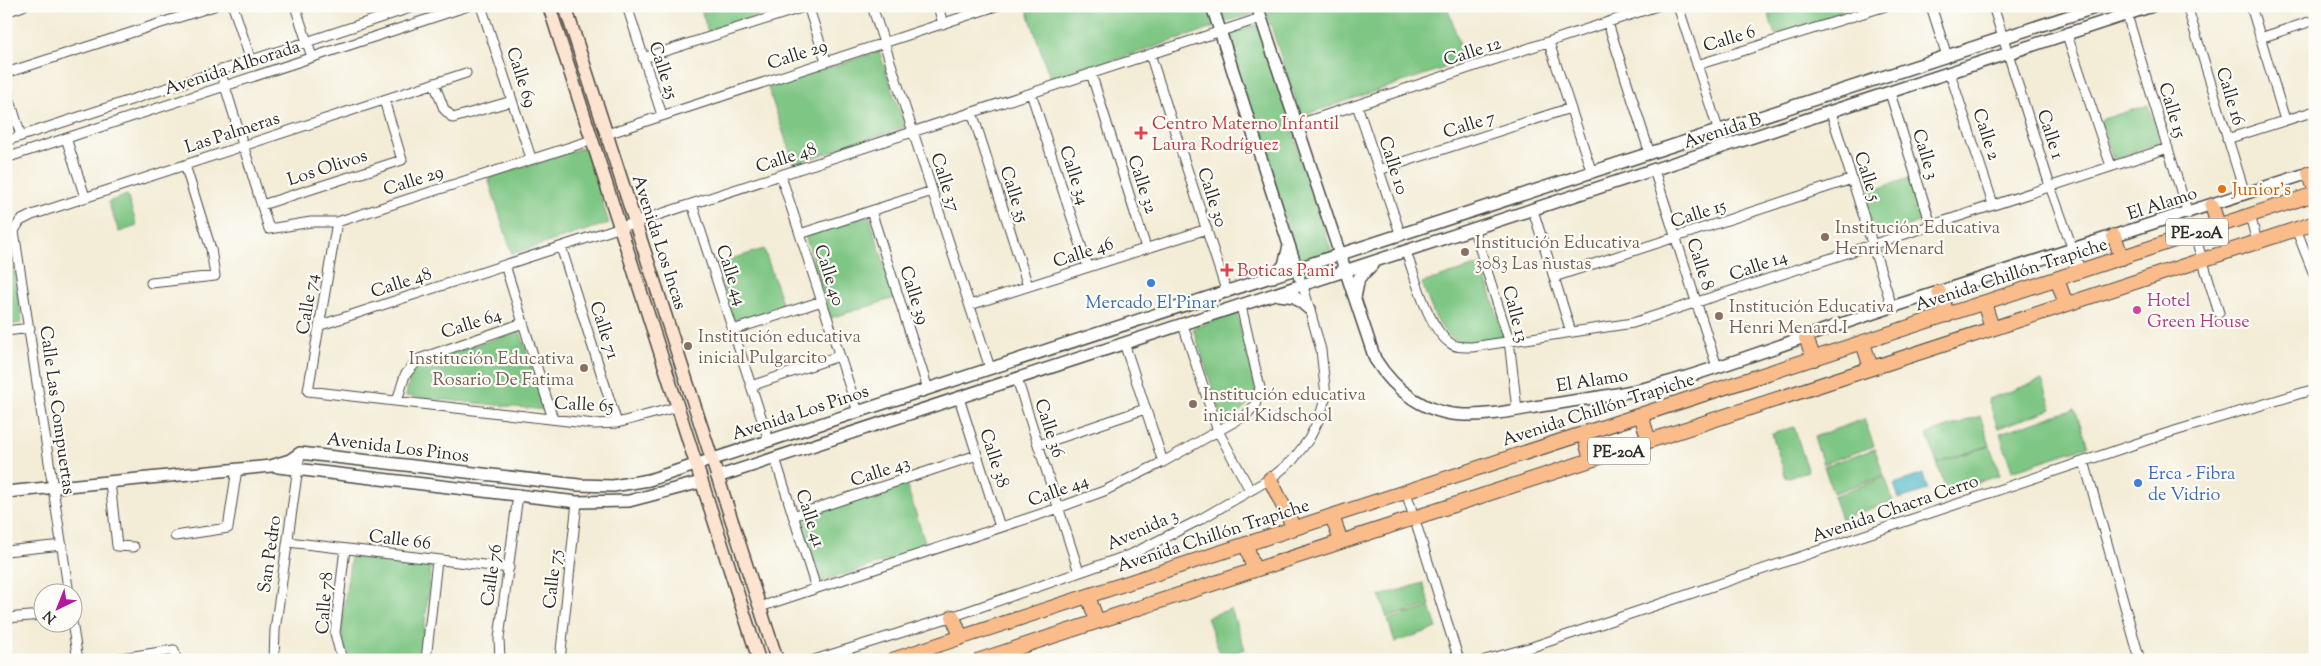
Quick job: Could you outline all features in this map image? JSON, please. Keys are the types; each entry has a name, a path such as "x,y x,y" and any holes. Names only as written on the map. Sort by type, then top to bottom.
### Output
{"main road":[{"name":"Avenida Los Incas","path":"549,6 758,660"},
{"name":"Avenida Los Incas","path":"566,6 777,660"},
{"path":"2312,172 2315,189"},
{"path":"605,182 620,177"},
{"name":"Avenida Chillón Trapiche","path":"892,660 2315,194"},
{"path":"2212,206 2218,226"},
{"name":"PE-20A","path":"980,660 2315,223"},
{"path":"2114,236 2122,258"},
{"path":"2057,279 2066,304"},
{"path":"1939,292 1948,315"},
{"path":"1984,303 1992,328"},
{"path":"1806,338 1814,359"},
{"path":"1863,343 1871,368"},
{"path":"1641,415 1649,441"},
{"path":"1584,434 1592,460"},
{"path":"1270,479 1294,528"},
{"path":"1332,516 1341,541"},
{"path":"1246,544 1254,570"},
{"path":"1088,596 1097,621"},
{"path":"953,617 961,637"}],"street":[{"path":"6,12 23,6"},
{"path":"6,73 214,6"},
{"path":"233,6 251,60"},
{"path":"295,6 312,57"},
{"name":"Avenida Alborada","path":"6,141 416,6"},
{"name":"Avenida Alborada","path":"6,158 468,6"},
{"name":"Calle 69","path":"481,6 531,158"},
{"name":"Calle 25","path":"627,6 662,116"},
{"path":"643,58 808,6 826,61"},
{"name":"Calle 37","path":"872,6 990,368"},
{"path":"938,6 943,24"},
{"name":"Calle 29","path":"607,134 996,6"},
{"path":"1212,6 1303,286"},
{"name":"El Alamo","path":"1257,6 1344,272 1375,359 1395,385 1407,395 1427,407 1464,415 1517,410 1625,393 1660,385 1806,338 1892,306 2188,214 2312,172"},
{"name":"Calle 12","path":"1296,125 1658,6"},
{"path":"1678,6 1718,132"},
{"name":"Calle 6","path":"1697,66 1886,6"},
{"path":"1931,6 1947,56"},
{"name":"Calle 1","path":"1993,6 2050,186 2080,272"},
{"name":"Avenida B","path":"1298,270 2100,6"},
{"name":"Avenida B","path":"1303,286 2152,6"},
{"name":"Calle 16","path":"2187,6 2245,194"},
{"path":"2251,6 2285,120"},
{"name":"Calle 15","path":"2126,15 2188,214"},
{"name":"Calle 48","path":"321,325 1261,18"},
{"path":"2260,38 2315,20"},
{"path":"1608,23 1650,154"},
{"path":"2067,35 2111,166"},
{"path":"1549,43 1592,173"},
{"name":"Calle 30","path":"1150,54 1227,293"},
{"path":"1913,68 1917,84"},
{"path":"220,70 262,205"},
{"name":"Las Palmeras","path":"10,229 32,215 466,73"},
{"name":"Calle 32","path":"1091,73 1146,248"},
{"name":"Calle 2","path":"1950,73 1993,204"},
{"path":"434,84 444,110 453,118 512,101"},
{"path":"6,88 21,136"},
{"name":"Calle 34","path":"1031,93 1088,267"},
{"name":"Calle 3","path":"1890,93 1931,225"},
{"name":"Los Olivos","path":"262,205 402,160 384,100"},
{"name":"Calle 10","path":"1357,105 1401,236"},
{"name":"Calle 7","path":"1379,170 1570,108"},
{"path":"2228,139 2315,111"},
{"name":"Calle 35","path":"972,112 1028,286"},
{"name":"Calle 5","path":"1831,112 1892,306"},
{"path":"66,138 85,197"},
{"name":"Calle 29","path":"262,205 269,228 311,222 337,222 531,158 592,140"},
{"name":"Calle 14","path":"1406,252 1434,325 1450,343 1459,347 1472,347 1509,340 1633,324 2168,148"},
{"path":"151,284 215,276 211,249 185,165"},
{"name":"Calle 8","path":"1654,170 1717,367"},
{"name":"Calle 40","path":"781,176 858,412"},
{"name":"Calle 15","path":"1554,277 1852,179"},
{"path":"800,234 932,191"},
{"name":"Calle 44","path":"692,204 769,441"},
{"path":"1498,204 1503,220"},
{"path":"1533,210 1571,332"},
{"name":"Calle 39","path":"871,211 928,389"},
{"path":"2250,215 2258,242"},
{"name":"Calle 74","path":"308,391 321,325 337,222"},
{"path":"1328,224 1334,235 1347,245 1357,248 1369,246"},
{"name":"Calle Las Compuertas","path":"10,229 30,328 67,584"},
{"name":"Calle 46","path":"970,305 1206,229"},
{"path":"2296,229 2315,277"},
{"name":"Calle 13","path":"1474,230 1509,340 1517,410"},
{"path":"2194,233 2219,312"},
{"path":"1267,280 1277,274 1284,265 1289,250 1288,239"},
{"name":"Calle 71","path":"561,247 617,423"},
{"path":"1356,307 1354,293 1359,278 1366,269 1378,261"},
{"path":"505,265 553,419"},
{"name":"Avenida Los Pinos","path":"300,453 580,486 631,484 712,460 990,368 1298,270"},
{"name":"Avenida Los Pinos","path":"718,477 1303,286"},
{"name":"Avenida 3","path":"814,660 953,617 1132,554 1201,519 1270,479 1292,461 1309,439 1319,419 1326,396 1321,350 1303,286"},
{"path":"1273,296 1295,297 1309,309"},
{"path":"733,330 822,301"},
{"name":"Calle 44","path":"760,607 1059,508 1104,491 1163,462 1246,415 1259,397 1259,377 1241,306"},
{"path":"1150,317 1155,333"},
{"name":"Calle 64","path":"397,401 405,375 419,359 523,323"},
{"path":"1183,324 1218,431 1250,490"},
{"path":"6,331 30,328"},
{"path":"1124,343 1163,462"},
{"path":"751,386 840,356"},
{"name":"Calle 36","path":"1017,378 1080,572"},
{"name":"Avenida Chacra Cerro","path":"1486,660 1532,647 2168,433 2315,389"},
{"name":"Calle 65","path":"308,391 594,424 617,423 677,407"},
{"name":"Calle 38","path":"959,398 1000,527"},
{"path":"1038,445 1145,409"},
{"path":"6,492 271,466 290,460 300,453"},
{"name":"San Pedro","path":"274,660 275,630 300,453"},
{"path":"726,455 732,472"},
{"name":"Calle 43","path":"794,516 977,456"},
{"name":"Calle 41","path":"775,458 816,588"},
{"path":"2084,461 2140,660"},
{"name":"Avenida Los Pinos","path":"271,466 577,502 628,501 702,482"},
{"path":"175,536 228,528 237,469"},
{"path":"110,482 117,546 134,547"},
{"path":"1406,492 1460,660"},
{"name":"Calle 76","path":"500,660 499,638 518,495"},
{"name":"Calle 75","path":"560,660 577,502"},
{"name":"Calle 66","path":"288,542 508,568"},
{"path":"6,551 62,546"},
{"name":"Calle 78","path":"342,660 335,633 345,548"},
{"path":"426,660 437,560"},
{"path":"6,618 32,616"},
{"path":"74,634 78,660"},
{"path":"108,660 174,650 176,660"}],"green space":[{"path":"700,6 756,6 759,16 708,32"},
{"path":"1026,6 1208,6 1215,27 1051,81"},
{"path":"1216,6 1251,6 1253,14 1222,23"},
{"path":"1264,6 1447,6 1465,61 1301,116"},
{"path":"1766,6 1841,6 1843,13 1775,35"},
{"path":"1259,24 1332,254 1300,264 1224,34"},
{"path":"879,51 905,127 794,164 768,88"},
{"path":"2148,105 2160,143 2113,159 2100,120"},
{"path":"585,147 609,223 512,254 488,178"},
{"path":"1912,177 1926,220 1876,236 1862,194"},
{"path":"127,195 137,226 119,232 108,202"},
{"path":"869,215 895,298 831,318 805,235"},
{"path":"6,241 12,251 22,323 6,325"},
{"path":"764,249 784,309 735,324 715,264"},
{"path":"1482,264 1504,337 1478,342 1462,342 1447,334 1441,327 1422,283"},
{"path":"1237,313 1256,390 1247,405 1223,421 1193,328"},
{"path":"520,331 546,410 406,396 410,375 423,361"},
{"path":"2042,380 2052,409 1998,428 1988,399"},
{"path":"2075,409 2088,446 2012,471 2000,433"},
{"path":"1980,416 1990,445 1937,463 1927,434"},
{"path":"1864,419 1874,446 1823,464 1814,437"},
{"path":"1794,427 1808,471 1786,478 1772,434"},
{"path":"1990,446 2000,475 1947,492 1937,463"},
{"path":"1875,449 1884,476 1833,493 1824,466"},
{"path":"1885,477 1893,501 1841,519 1833,496"},
{"path":"906,483 927,548 821,582 799,518"},
{"path":"351,555 431,565 421,660 348,660 341,632"},
{"path":"1423,583 1430,605 1387,618 1380,596"},
{"path":"1430,607 1437,628 1395,642 1388,620"},
{"path":"1231,609 1245,649 1221,657 1207,617"}],"water":[{"path":"1923,474 1928,490 1899,499 1894,484"}],"place":[{"name":"Centro Materno Infantil Laura Rodríguez","path":"1141,133"},
{"name":"Junior's","path":"2222,189"},
{"name":"Institución Educativa Henri Menard","path":"1825,237"},
{"name":"Institución Educativa 3083 Las ñustas","path":"1465,252"},
{"name":"Boticas Pami","path":"1227,270"},
{"name":"Mercado El Pinar","path":"1151,283"},
{"name":"Hotel Green House","path":"2137,310"},
{"name":"Institución Educativa Henri Menard I","path":"1719,316"},
{"name":"Institución educativa inicial Pulgarcito","path":"688,346"},
{"name":"Institución Educativa Rosario De Fatima","path":"584,368"},
{"name":"Institución educativa inicial Kidschool","path":"1193,404"},
{"name":"Erca - Fibra de Vidrio","path":"2138,483"}]}
